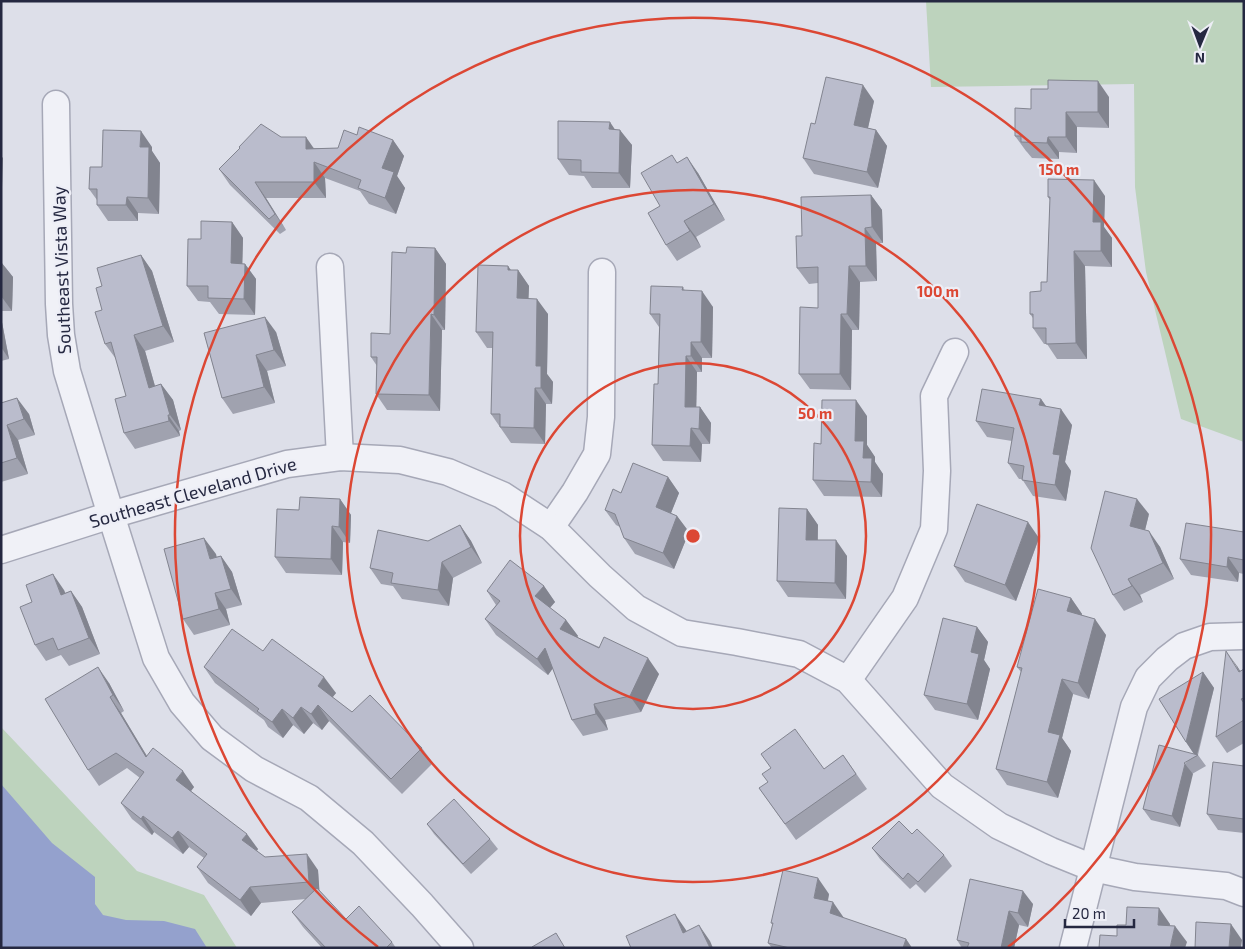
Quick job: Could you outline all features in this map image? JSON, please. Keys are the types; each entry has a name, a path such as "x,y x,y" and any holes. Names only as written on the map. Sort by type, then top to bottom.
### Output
{"street":[{"name":"Southeast Vista Way","path":"56,104 59,304 61,335 67,371 156,658 182,703 212,738 254,769 309,798 363,843 460,948"},
{"path":"330,267 340,457"},
{"path":"550,527 575,492 597,454 601,417 602,272"},
{"path":"848,680 906,598 934,529 937,471 934,396 955,352"},
{"name":"Southeast Cleveland Drive","path":"1,550 111,515 287,464 340,457 400,460 448,472 502,495 550,527 636,608 682,633 799,654 848,680 942,786 998,826 1093,868 1135,878 1226,886 1244,893"},
{"path":"1073,948 1134,706 1148,678 1166,659 1184,646 1210,637 1244,636"}],"green space":[{"path":"926,1 1244,1 1244,442 1181,419 1146,272 1135,187 1134,84 931,87"},
{"path":"1,727 137,871 204,895 237,948 1,948"}],"water":[{"path":"1,784 52,843 95,877 95,904 103,915 126,920 164,921 195,929 207,948 1,948"}],"building":[{"path":"826,77 863,85 854,125 876,130 867,172 803,158 811,123 815,124"},
{"path":"1048,80 1098,81 1098,112 1066,112 1066,137 1048,137 1047,143 1021,142 1021,136 1015,136 1015,108 1031,109 1031,89 1048,89"},
{"path":"558,121 610,122 609,129 620,130 619,173 581,172 581,160 558,159"},
{"path":"261,124 281,137 306,137 306,149 338,148 344,130 357,135 359,127 393,140 382,168 394,172 385,198 358,188 361,180 314,162 314,182 255,182 275,214 269,219 219,169"},
{"path":"103,130 141,131 140,147 149,147 148,198 127,197 126,205 97,205 97,189 89,189 90,167 102,167"},
{"path":"672,155 677,163 687,157 714,204 684,221 690,231 666,245 648,213 660,206 641,173"},
{"path":"1048,179 1094,180 1093,222 1101,222 1101,251 1074,251 1076,343 1046,344 1046,328 1033,328 1033,314 1030,314 1030,292 1041,291 1041,282 1047,282 1050,197 1048,197"},
{"path":"871,195 872,227 865,228 866,266 849,266 847,314 841,314 840,374 799,374 800,307 818,308 818,267 797,268 796,236 802,236 801,197"},
{"path":"201,221 232,222 231,263 245,264 244,299 208,298 208,286 187,286 188,239 201,239"},
{"path":"407,247 435,248 434,315 431,314 429,395 376,394 377,357 371,357 371,333 390,334 392,252 406,253"},
{"path":"141,255 163,326 134,335 149,388 161,384 170,415 168,415 169,421 124,433 115,399 126,396 111,342 105,344 95,312 102,310 96,288 102,286 97,268"},
{"path":"478,265 508,266 508,270 518,270 517,298 537,299 536,366 541,366 541,388 535,388 534,428 500,427 500,414 491,414 493,332 476,332"},
{"path":"651,286 683,287 682,290 702,291 701,342 691,342 691,356 686,356 685,407 700,407 699,429 691,428 690,446 652,445 654,384 658,384 660,314 650,314"},
{"path":"265,317 274,350 256,355 264,387 222,398 204,333"},
{"path":"982,389 1041,399 1039,405 1061,409 1053,454 1060,455 1055,485 1022,480 1024,466 1008,463 1014,428 976,421"},
{"path":"17,398 24,419 7,425 17,458 1,463 1,403"},
{"path":"822,400 856,400 855,441 864,441 863,458 872,458 871,482 813,480 814,443 821,444"},
{"path":"633,463 668,477 656,507 677,516 663,553 624,538 615,514 605,510 613,489 621,493"},
{"path":"1105,491 1137,499 1130,526 1149,531 1163,563 1128,579 1132,586 1113,595 1091,548"},
{"path":"300,497 340,499 339,527 332,526 331,559 275,557 277,509 299,510"},
{"path":"977,504 1028,522 1005,585 954,566"},
{"path":"779,508 807,509 806,540 836,540 835,583 777,581"},
{"path":"1186,523 1244,532 1244,560 1228,557 1227,567 1180,559"},
{"path":"460,525 471,547 442,562 438,590 391,583 393,573 370,568 378,530 428,541"},
{"path":"204,538 210,559 221,556 231,589 215,593 219,609 183,619 164,549"},
{"path":"510,560 544,586 535,596 566,620 560,629 599,648 604,637 648,658 630,696 594,704 596,714 572,720 545,648 537,659 485,619 500,601 487,591"},
{"path":"53,574 61,595 71,591 89,638 58,650 53,638 35,645 20,607 32,602 26,585"},
{"path":"1038,589 1071,598 1067,611 1095,619 1078,683 1062,679 1048,732 1060,735 1047,782 996,769 1022,668 1017,667"},
{"path":"943,618 977,627 971,652 979,654 967,704 924,695"},
{"path":"232,629 263,651 272,639 324,677 318,686 352,712 370,695 422,748 391,779 318,705 311,714 301,707 293,718 282,709 272,722 257,711 259,709 204,667"},
{"path":"1226,651 1239,672 1244,669 1244,698 1241,699 1244,703 1244,720 1216,737"},
{"path":"98,667 113,695 110,697 146,757 153,748 183,771 176,780 247,834 242,840 265,857 307,854 309,882 250,887 240,900 197,867 207,854 178,831 172,838 143,816 141,819 121,803 144,772 116,753 88,770 45,699"},
{"path":"1203,672 1186,742 1159,699"},
{"path":"795,729 824,769 843,755 856,774 785,824 759,788 768,782 762,774 771,768 761,754"},
{"path":"1159,745 1198,755 1184,763 1172,816 1143,809"},
{"path":"1213,762 1244,766 1244,819 1207,814"},
{"path":"454,799 490,839 463,864 427,824"},
{"path":"899,821 912,834 917,829 944,855 918,882 908,873 903,879 872,848"},
{"path":"783,870 818,878 814,898 833,902 830,913 906,939 903,948 790,948 768,943"},
{"path":"970,879 1023,891 1018,913 1009,911 1001,948 967,948 969,943 957,940"},
{"path":"317,888 346,919 359,906 392,942 386,948 326,948 292,912"},
{"path":"1127,907 1159,908 1158,925 1175,926 1170,948 1099,948 1100,935 1117,936 1117,925 1126,925"},
{"path":"675,914 683,933 699,925 710,948 631,948 626,936"},
{"path":"1196,922 1231,924 1229,948 1195,948"},
{"path":"556,933 565,948 532,948 532,947"}]}
